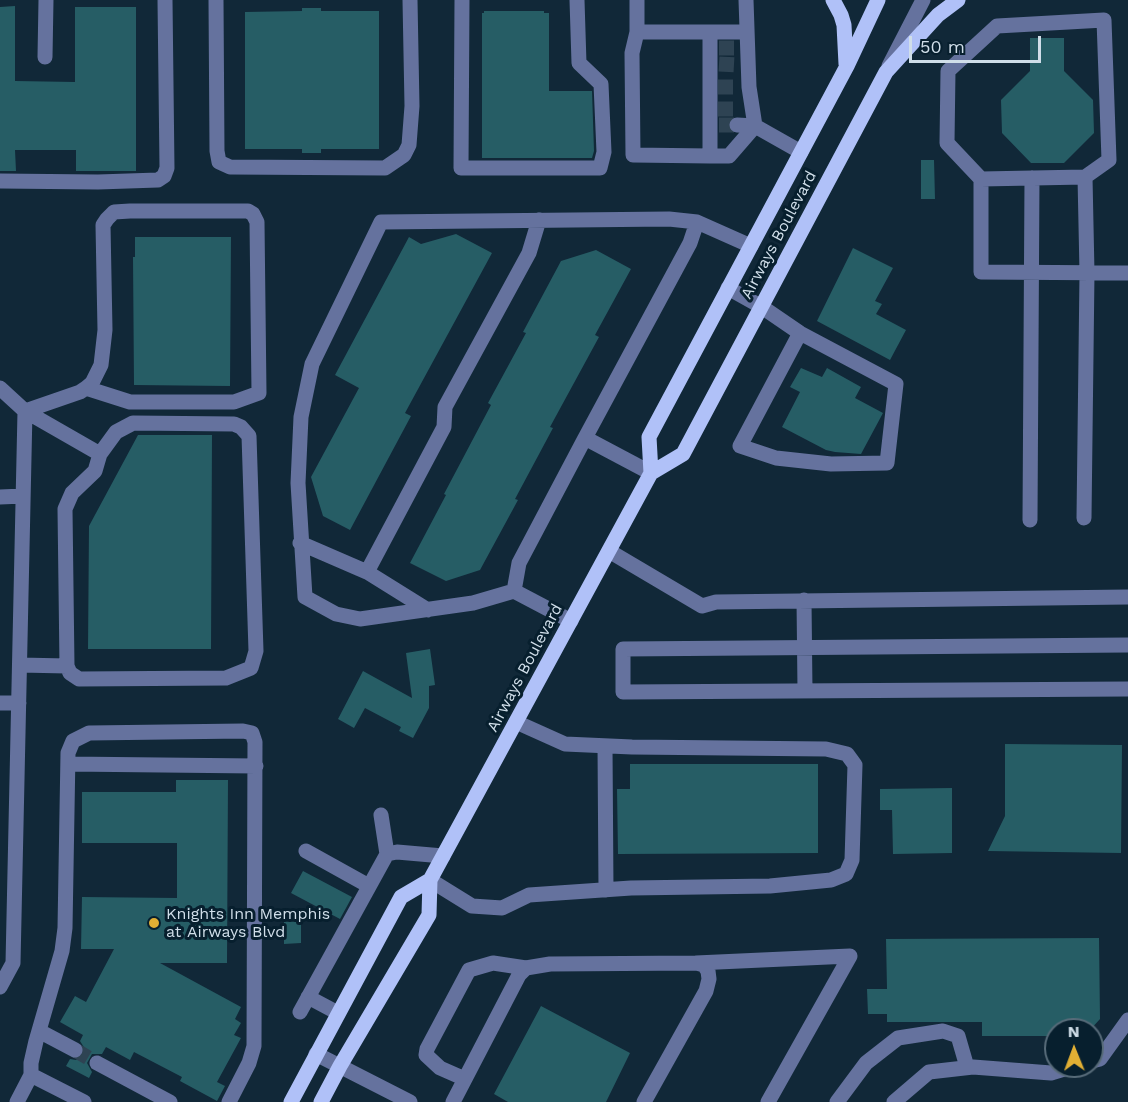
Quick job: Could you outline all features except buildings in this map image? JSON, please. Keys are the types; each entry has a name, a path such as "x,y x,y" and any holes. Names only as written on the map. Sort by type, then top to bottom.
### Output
{"main road":[{"path":"834,0 844,25 847,66"},
{"name":"Airways Boulevard","path":"651,473 649,437 847,66 878,0"},
{"path":"886,72 931,21 958,0"},
{"name":"Airways Boulevard","path":"321,1102 429,915 430,880 651,473 683,453 886,72"},
{"path":"291,1102 401,897 430,880"}],"street":[{"path":"45,57 46,0"},
{"path":"0,181 98,182 158,180 164,176 167,168 165,0"},
{"path":"216,0 219,162 230,167 385,168 404,155 409,145 412,106 410,0"},
{"path":"462,0 461,168 600,168 604,152 601,84 579,63 577,0"},
{"path":"636,0 637,32 632,53 633,155 729,156 755,126"},
{"path":"746,0 743,87 745,109 755,126"},
{"name":"Airways Boulevard","path":"886,72 922,0"},
{"path":"981,179 1085,177 1109,160 1104,20 997,26 948,71 946,143 981,179 981,272 1128,273"},
{"path":"637,32 746,32"},
{"path":"710,32 715,48 714,125 710,156"},
{"path":"737,125 755,126 801,152"},
{"path":"1084,518 1087,273 1085,177"},
{"path":"1030,520 1032,178"},
{"path":"25,411 80,392 92,383 101,365 105,330 103,225 114,212 248,212 253,214 257,222 260,393 234,402 130,402 86,388"},
{"path":"571,621 514,591 473,603 360,619 336,614 305,597 298,483 301,417 312,364 381,222 669,219 698,222 751,246"},
{"path":"367,572 444,427 445,406 530,253 539,220"},
{"path":"514,591 519,563 690,243 698,222"},
{"path":"728,288 762,307 800,333 896,384 887,463 831,464 776,458 740,446 800,333"},
{"path":"0,388 25,411 100,454"},
{"path":"0,987 13,963 7,880 16,831 25,411"},
{"path":"133,423 234,424 242,427 249,436 256,651 251,668 226,678 79,679 70,673 67,666 65,509 72,493 94,471 100,454 116,432 133,423"},
{"path":"585,438 651,473"},
{"path":"0,497 23,496"},
{"path":"300,543 367,572 428,610"},
{"path":"609,551 702,606 716,602 804,600 1128,597"},
{"path":"804,600 805,691"},
{"path":"1128,645 623,649 623,692 1128,689"},
{"path":"20,665 67,666"},
{"path":"0,703 19,703"},
{"path":"430,880 472,906 502,908 529,895 606,890 770,886 831,880 846,874 852,860 855,765 847,754 826,749 565,744 516,722"},
{"path":"17,1102 31,1075 31,1063 39,1031 62,951 65,928 68,753 73,741 89,733 243,731 252,733 255,742 256,766 254,1046 249,1063 229,1102"},
{"path":"605,746 606,890"},
{"path":"68,764 256,766"},
{"path":"300,1011 387,854 381,815"},
{"path":"0,828 16,831"},
{"path":"306,851 369,886"},
{"path":"387,854 397,852 443,856"},
{"path":"465,1079 441,1068 426,1055 468,970 493,963 526,968 550,964 696,963 850,956 768,1102"},
{"path":"644,1102 706,991 710,979 708,970 704,965 696,963"},
{"path":"453,1102 519,975 526,968"},
{"path":"308,997 338,1013"},
{"path":"1104,1053 1128,1020"},
{"path":"837,1102 866,1063 898,1038 943,1030 958,1036 967,1068"},
{"path":"39,1031 75,1050"},
{"path":"316,1054 410,1102"},
{"path":"97,1063 170,1102"},
{"path":"894,1102 929,1072 967,1068 1044,1073"},
{"path":"31,1075 84,1102"}],"tunnel":[{"path":"719,48 737,48"},
{"path":"719,64 737,65"},
{"path":"718,87 737,87"},
{"path":"718,109 737,109"},
{"path":"719,125 737,125"},
{"path":"75,1050 97,1063"}],"place":[{"name":"Knights Inn Memphis at Airways Blvd","path":"154,923"}]}
